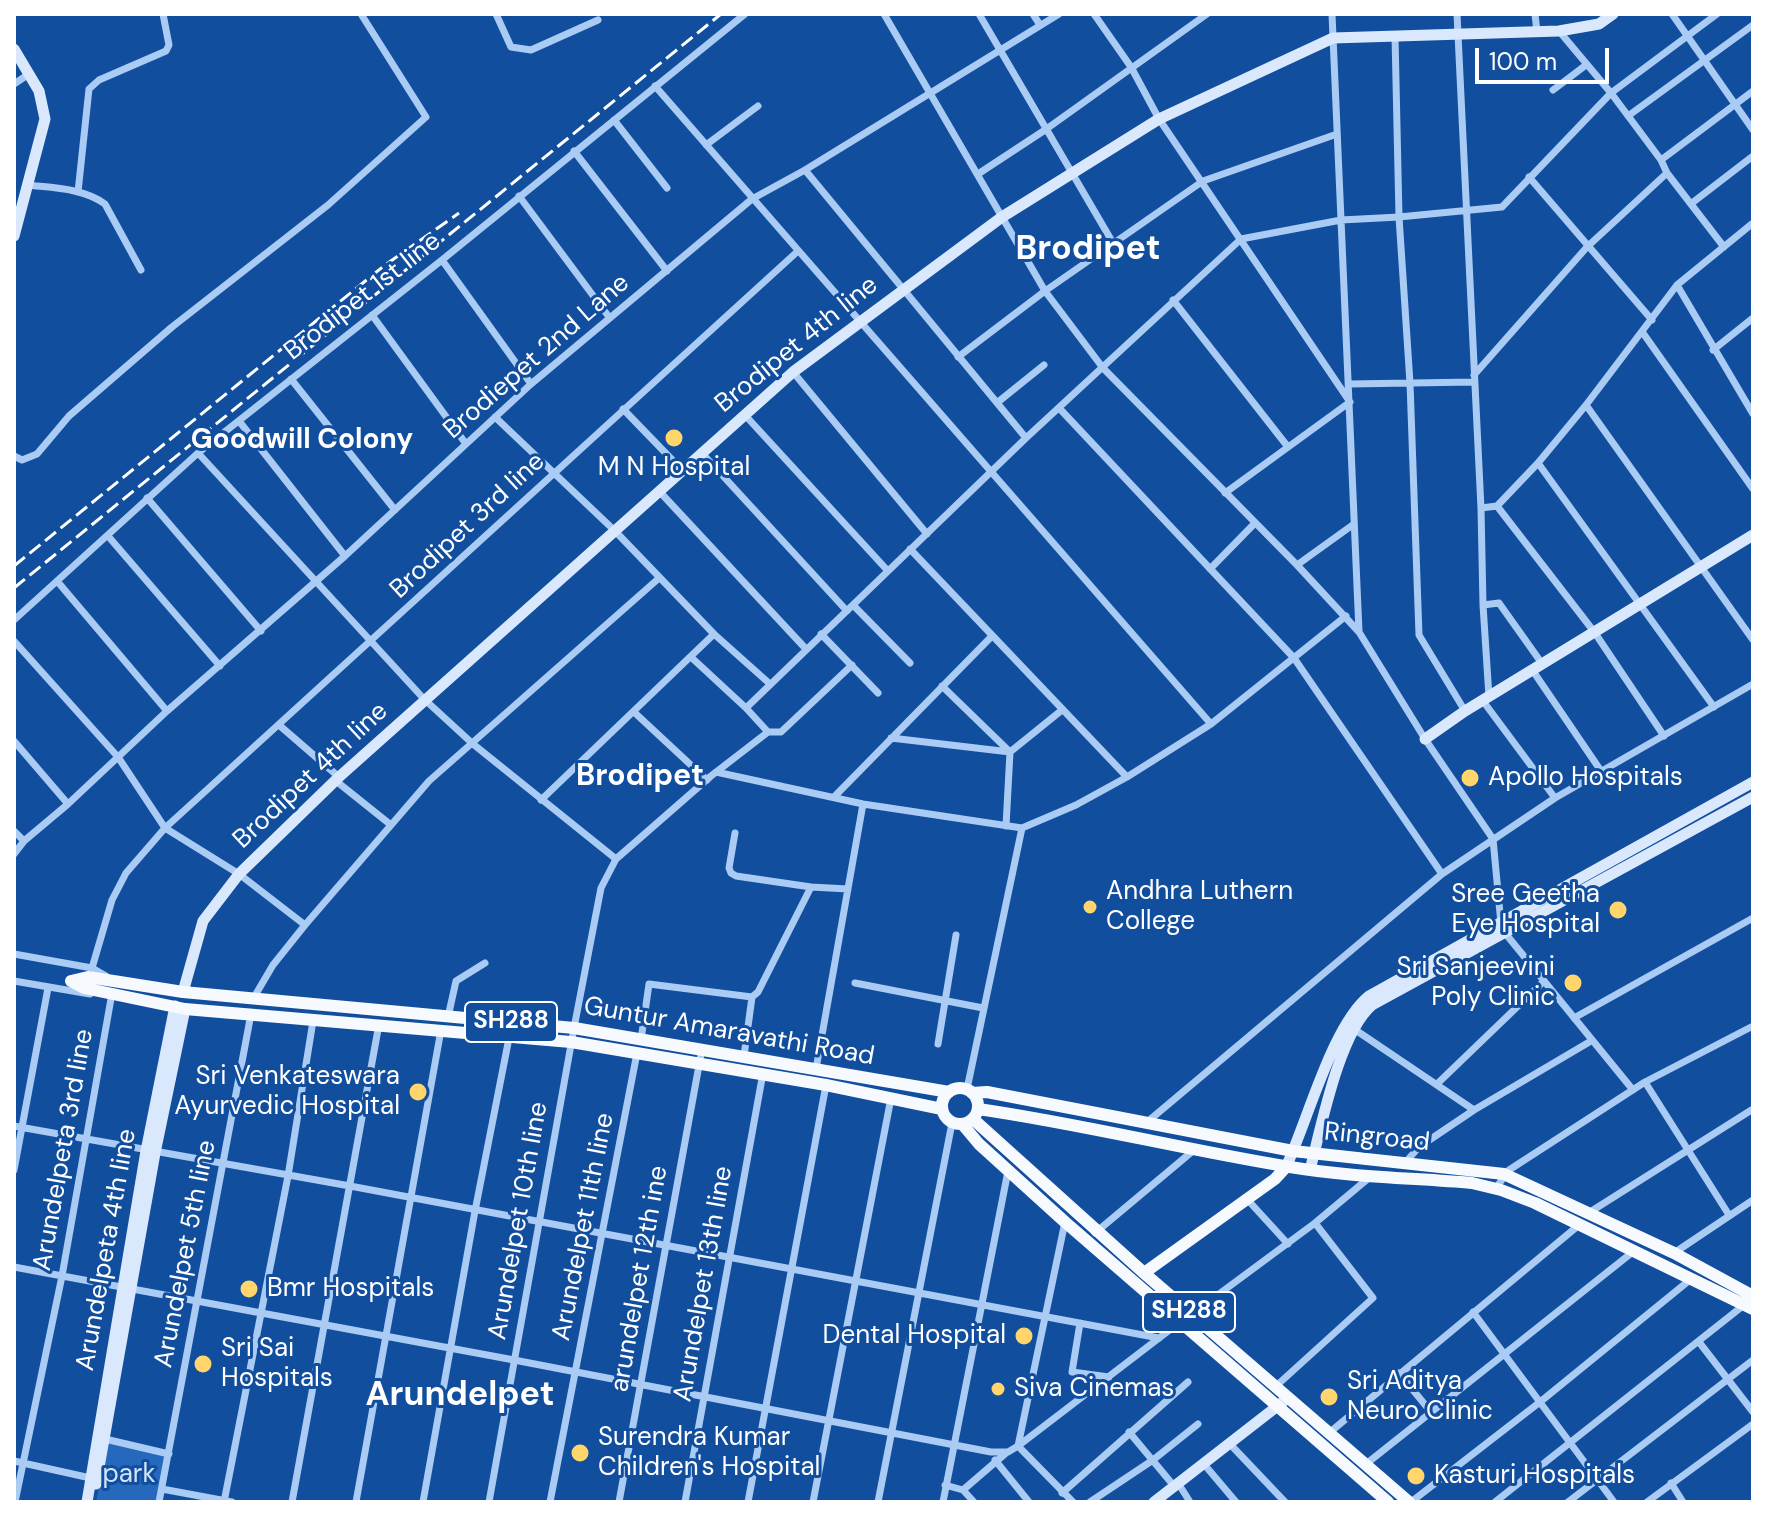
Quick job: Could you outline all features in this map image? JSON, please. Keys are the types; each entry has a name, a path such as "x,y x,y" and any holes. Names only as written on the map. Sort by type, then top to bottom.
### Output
{"main road":[{"name":"Guntur Amaravathi Road","path":"71,981 88,977 113,991 183,992 574,1028 949,1092"},
{"name":"SH288","path":"113,991 180,1008 571,1042 763,1073 942,1109 966,1119 991,1138 1098,1231 1275,1387 1283,1402 1388,1502"},
{"name":"SH288","path":"949,1092 954,1089 970,1091 976,1097 966,1119"},
{"name":"Ringroad","path":"970,1091 1293,1151 1504,1174 1674,1253 1750,1304"},
{"path":"942,1109 944,1096 949,1092"},
{"name":"Ringroad","path":"966,1119 1093,1127 1286,1167 1472,1183 1496,1188 1535,1203 1750,1304"},
{"name":"SH288","path":"966,1119 979,1144 1180,1322 1283,1402 1329,1433 1410,1502"},
{"path":"1144,1273 1275,1179 1286,1167"}],"street":[{"path":"14,467 18,458 37,454 69,416 172,327 328,205 426,117 361,14"},
{"path":"496,14 511,47 531,50 598,20"},
{"name":"Brodipet 1st line","path":"14,620 198,453 745,14"},
{"path":"884,14 1045,291 1103,368 1359,632 1425,739 1493,839 1503,928 1543,982 1633,1090"},
{"path":"979,14 1113,243"},
{"path":"1033,14 1040,25"},
{"name":"Brodiepet 2nd Lane","path":"14,854 24,841 167,711 345,556 531,384 752,199 805,170 1059,14"},
{"path":"1094,14 1131,67 1159,119 1350,402"},
{"path":"978,174 1207,14"},
{"path":"1332,14 1359,632"},
{"path":"1457,14 1481,508 1486,699 1555,798"},
{"path":"1535,14 1537,32"},
{"name":"Brodipet 4th line","path":"183,992 203,921 239,874 338,779 793,372 1002,217 1159,119 1333,38 1559,31 1599,24 1613,14"},
{"path":"1672,14 1753,130"},
{"path":"746,708 1026,438 1241,239 1341,220 1502,207 1611,93 1717,14"},
{"path":"78,192 89,89 99,80 166,51 169,45 165,15"},
{"path":"1628,116 1753,25"},
{"path":"1559,31 1611,93 1724,247"},
{"path":"1395,36 1399,217 1410,383 1419,635 1465,711"},
{"path":"14,49 39,91 45,119 14,236"},
{"path":"1553,90 1586,65"},
{"path":"14,84 29,74"},
{"path":"655,86 1211,724"},
{"path":"1661,160 1753,91"},
{"path":"706,145 758,106"},
{"path":"614,120 667,188"},
{"path":"958,357 1045,291 1203,181 1337,134"},
{"path":"574,151 667,271"},
{"path":"1692,203 1753,156"},
{"path":"805,170 1026,438"},
{"path":"1349,384 1474,378 1587,247 1667,173"},
{"path":"1529,177 1652,320"},
{"path":"27,185 96,197 105,204 141,270"},
{"path":"519,196 609,317"},
{"path":"1481,508 1497,506 1538,463 1643,333 1677,285 1753,223"},
{"name":"Brodipet 3rd line","path":"92,968 112,900 126,873 165,828 798,251"},
{"path":"442,260 531,384"},
{"path":"1677,285 1713,350 1752,409"},
{"path":"1173,300 1288,447"},
{"path":"372,315 466,444"},
{"path":"1713,350 1753,318"},
{"path":"1643,333 1753,489"},
{"path":"998,402 1044,365"},
{"path":"793,372 927,534"},
{"path":"291,379 395,510"},
{"path":"1225,493 1350,402"},
{"path":"1586,405 1753,640"},
{"path":"623,409 682,470"},
{"path":"1060,409 1294,658 1442,874"},
{"path":"744,414 888,571"},
{"path":"495,417 615,531 714,634 770,684"},
{"path":"239,421 345,556"},
{"path":"701,452 850,608 910,663"},
{"path":"198,453 424,699 473,744 616,859 716,772 768,732 781,732 852,665"},
{"path":"1538,463 1714,707"},
{"path":"659,491 806,649"},
{"path":"147,498 261,631"},
{"path":"1497,506 1595,633 1664,736"},
{"path":"1210,569 1255,523"},
{"path":"1297,565 1354,524"},
{"path":"1425,739 1465,711 1753,535"},
{"path":"108,536 220,666"},
{"path":"910,549 1127,777"},
{"path":"253,999 273,965 305,925 429,781 658,579"},
{"path":"57,581 167,711"},
{"path":"1483,605 1499,603 1601,771"},
{"path":"716,772 863,804 1022,828 1076,805 1127,777 1211,724 1346,616"},
{"path":"541,800 714,634"},
{"path":"821,634 878,693"},
{"path":"834,797 992,636"},
{"path":"14,641 118,757 165,828 239,874 305,925"},
{"path":"692,658 768,732"},
{"path":"1146,1123 1442,874 1555,798 1753,684"},
{"path":"942,686 1010,752 1006,826"},
{"path":"891,738 1010,752 1062,710"},
{"path":"635,713 707,780"},
{"path":"279,725 391,825"},
{"path":"14,741 68,804"},
{"path":"1310,1170 1325,1111 1354,1029 1372,1005 1753,782"},
{"path":"1286,1167 1343,1027 1359,1004 1369,996 1753,797"},
{"path":"816,1069 863,804"},
{"path":"970,1091 983,1008 1022,828"},
{"path":"14,831 24,841"},
{"path":"735,833 729,868 736,876 848,889"},
{"name":"Arundelpet 10th line","path":"489,1502 601,888 616,859"},
{"path":"744,1056 752,997 758,992 811,887"},
{"path":"1574,1018 1753,918"},
{"path":"938,1044 956,935"},
{"path":"14,954 92,968 113,991"},
{"path":"448,1017 456,981 485,963"},
{"path":"14,981 48,988 113,991"},
{"path":"1437,1084 1543,982"},
{"path":"855,983 983,1008"},
{"path":"641,1040 649,984 752,997"},
{"path":"14,1170 18,1127 48,988"},
{"name":"Arundelpeta 3rd line","path":"15,1502 18,1462 62,1276 84,1139 113,991"},
{"name":"Arundelpeta 4th line","path":"87,1502 105,1439 150,1152 180,1008"},
{"name":"Arundelpet 5th line","path":"159,1502 251,1014"},
{"path":"162,1489 227,1501 288,1176 313,1021"},
{"path":"292,1502 379,1024"},
{"path":"1496,1188 1504,1174 1645,1082 1753,1026"},
{"path":"1354,1029 1474,1110"},
{"path":"356,1502 441,1030"},
{"path":"423,1502 509,1038"},
{"path":"1404,1164 1419,1147 1474,1110 1591,1041"},
{"name":"arundelpet 12th ine","path":"619,1502 702,1049"},
{"name":"Arundelpet 11th line","path":"550,1502 637,1053"},
{"name":"Arundelpet 13th line","path":"685,1502 763,1073"},
{"path":"1645,1082 1729,1215"},
{"path":"748,1502 826,1085"},
{"path":"813,1502 891,1098"},
{"path":"1590,1212 1753,1109"},
{"path":"878,1502 918,1294 966,1119"},
{"path":"18,1127 1159,1338"},
{"path":"1087,1241 1194,1150"},
{"path":"943,1502 1008,1171"},
{"path":"1192,1314 1288,1244 1371,1175"},
{"path":"1246,1198 1288,1244"},
{"path":"1674,1253 1753,1200"},
{"path":"1018,1446 1065,1222"},
{"path":"1275,1387 1373,1298 1315,1223"},
{"path":"1329,1433 1579,1225"},
{"path":"1366,1464 1634,1251"},
{"path":"14,1267 890,1431 984,1452 1008,1452"},
{"path":"1410,1502 1692,1279"},
{"name":"Arundelpeta 4th line","path":"93,1502 93,1479 128,1288"},
{"path":"1495,1502 1750,1304"},
{"path":"1473,1312 1614,1502"},
{"path":"963,1490 995,1460 1018,1446 1180,1322"},
{"path":"1080,1323 1072,1372 1109,1377"},
{"path":"1699,1342 1753,1412"},
{"path":"1568,1502 1753,1360"},
{"path":"1399,1373 1431,1412"},
{"path":"1062,1493 1188,1382"},
{"path":"1154,1502 1283,1402"},
{"path":"1090,1502 1153,1460 1198,1424"},
{"path":"1647,1502 1753,1424"},
{"path":"1129,1432 1190,1502"},
{"path":"105,1439 169,1454"},
{"path":"1229,1443 1285,1502"},
{"path":"1018,1446 1073,1502"},
{"path":"995,1460 1029,1502"},
{"path":"18,1462 93,1479"},
{"path":"1203,1463 1236,1502"},
{"path":"1671,1483 1683,1502"},
{"path":"945,1485 963,1490 974,1502"}],"green space":[{"name":"park","path":"108,1443 166,1455 157,1502 96,1502"}],"railway":[{"path":"14,588 721,14"},
{"path":"14,566 385,265 459,213"}],"place":[{"name":"M N Hospital","path":"674,438"},
{"name":"Apollo Hospitals","path":"1470,778"},
{"name":"Andhra Luthern College","path":"1090,907"},
{"name":"Sree Geetha Eye Hospital","path":"1618,910"},
{"name":"Sri Sanjeevini Poly Clinic","path":"1573,983"},
{"name":"Sri Venkateswara Ayurvedic Hospital","path":"418,1092"},
{"name":"Bmr Hospitals","path":"249,1289"},
{"name":"Dental Hospital","path":"1024,1336"},
{"name":"Sri Sai Hospitals","path":"203,1364"},
{"name":"Siva Cinemas","path":"998,1389"},
{"name":"Sri Aditya Neuro Clinic","path":"1329,1397"},
{"name":"Surendra Kumar Children's Hospital","path":"580,1453"},
{"name":"Kasturi Hospitals","path":"1416,1476"}],"district":[{"name":"Brodipet","path":"1088,250"},
{"name":"Goodwill Colony","path":"302,441"},
{"name":"Brodipet","path":"640,777"},
{"name":"Arundelpet","path":"460,1396"}]}
